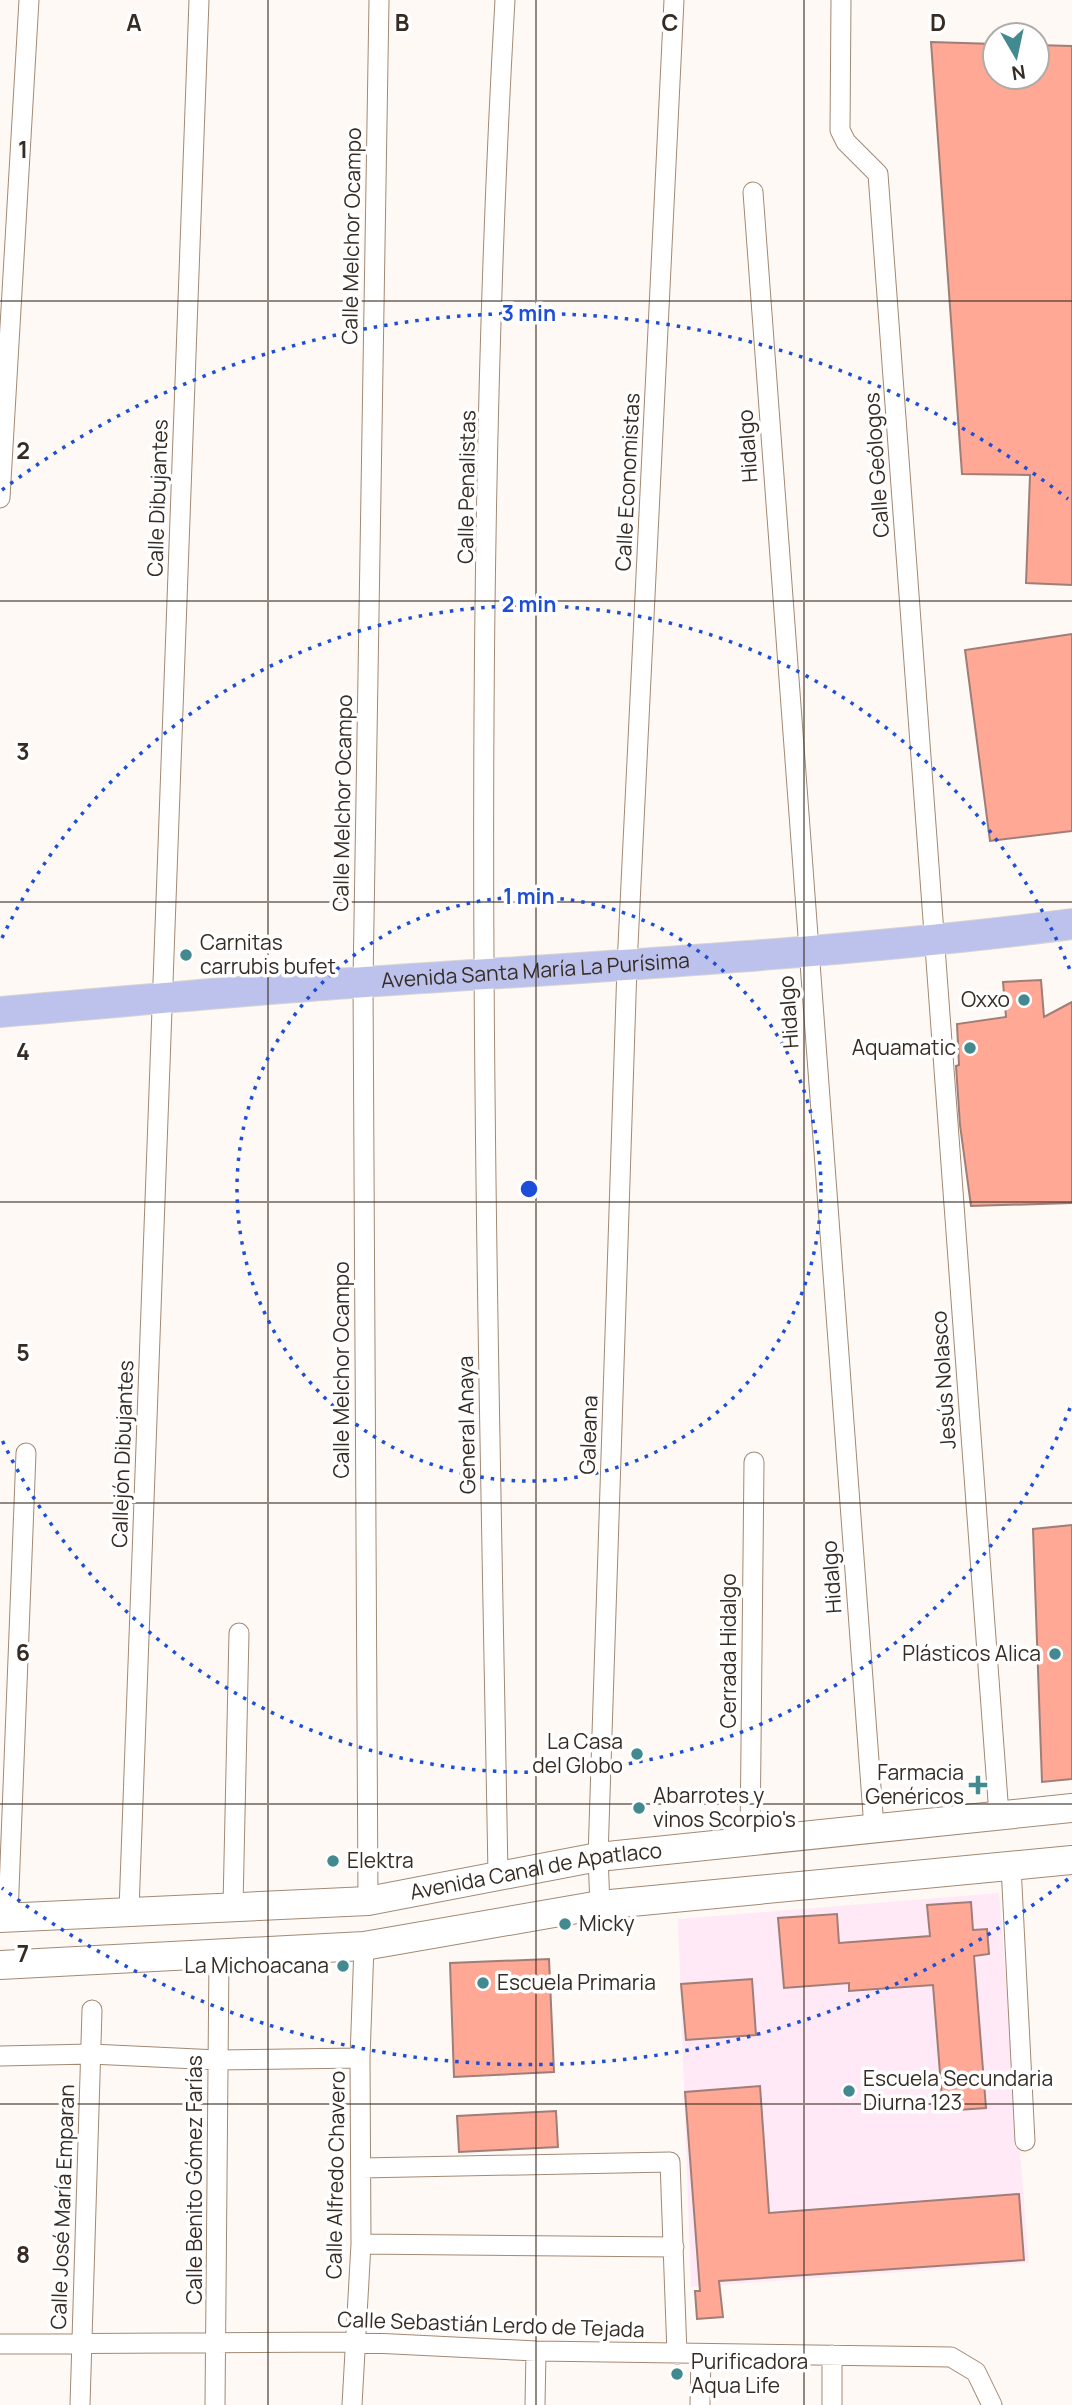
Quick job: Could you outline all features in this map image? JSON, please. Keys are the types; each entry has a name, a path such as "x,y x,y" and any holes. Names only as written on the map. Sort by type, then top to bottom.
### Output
{"main road":[{"name":"Avenida Santa María La Purísima","path":"0,1012 363,982 807,953 934,942 1072,924"}],"street":[{"path":"0,498 29,0"},
{"name":"Calle Dibujantes","path":"163,998 199,0"},
{"name":"Calle Melchor Ocampo","path":"368,1901 363,982 379,0"},
{"name":"Calle Penalistas","path":"483,974 493,216 506,0"},
{"name":"Calle Economistas","path":"627,966 674,0"},
{"name":"Calle Geólogos","path":"841,0 840,130 846,142 878,174 934,942"},
{"name":"Hidalgo","path":"752,192 874,1828"},
{"name":"Jesús Nolasco","path":"934,942 999,1815"},
{"name":"Galeana","path":"600,1905 598,1857 627,966"},
{"name":"General Anaya","path":"483,974 498,1874"},
{"name":"Callejón Dibujantes","path":"130,1910 163,998"},
{"path":"4,1917 26,1453"},
{"name":"Cerrada Hidalgo","path":"750,1841 754,1462"},
{"path":"233,1906 239,1633"},
{"name":"Avenida Canal de Apatlaco","path":"4,1917 368,1901 598,1857 1072,1808"},
{"name":"Avenida Canal de Apatlaco","path":"0,1965 219,1956 364,1946 600,1905 1072,1860"},
{"path":"1011,1866 1025,2141"},
{"name":"Calle Alfredo Chavero","path":"352,2405 353,2342 361,2244 360,2058 364,1946"},
{"name":"Calle Benito Gómez Farías","path":"215,2405 219,1956"},
{"name":"Calle José María Emparan","path":"80,2405 93,2010"},
{"path":"0,2056 91,2054 218,2060 360,2058"},
{"path":"361,2168 670,2162 677,2354"},
{"path":"361,2244 674,2247"},
{"name":"Calle Sebastián Lerdo de Tejada","path":"0,2344 353,2342 536,2351 951,2357 976,2372 992,2405"},
{"path":"536,2351 536,2405"},
{"path":"701,2355 701,2405"},
{"path":"832,2355 832,2405"}],"shaded area":[{"name":"Escuela Secundaria Diurna 123","path":"999,1893 1029,2263 691,2287 678,1919"}],"building":[{"path":"931,42 981,44 981,91 1051,91 1051,45 1072,46 1072,585 1026,583 1030,475 962,474"},
{"path":"1072,634 1072,831 990,841 965,650"},
{"path":"1041,980 1044,1017 1072,1002 1072,1203 971,1206 960,1125 956,1066 959,1065 957,1024 1006,1017 1003,982"},
{"name":"Plásticos Alica","path":"1072,1525 1072,1779 1042,1782 1033,1529"},
{"path":"971,1902 973,1930 987,1929 989,1954 974,1956 986,2108 943,2111 933,1985 849,1991 849,1983 784,1988 778,1918 837,1914 839,1943 930,1936 927,1905"},
{"path":"549,1959 554,2072 454,2077 450,1963"},
{"path":"752,1979 756,2035 686,2040 681,1984"},
{"path":"760,2086 769,2213 1019,2194 1024,2260 719,2281 723,2317 697,2319 695,2291 700,2291 685,2092"},
{"path":"556,2111 558,2147 459,2152 457,2116"}],"place":[{"name":"Carnitas carrubis bufet","path":"186,955"},
{"name":"Oxxo","path":"1024,1000"},
{"name":"Aquamatic","path":"970,1048"},
{"name":"Plásticos Alica","path":"1055,1654"},
{"name":"La Casa del Globo","path":"637,1754"},
{"name":"Farmacia Genéricos","path":"978,1785"},
{"name":"Abarrotes y vinos Scorpio's","path":"639,1808"},
{"name":"Elektra","path":"333,1861"},
{"name":"Micky","path":"565,1924"},
{"name":"La Michoacana","path":"343,1966"},
{"name":"Escuela Primaria","path":"483,1983"},
{"name":"Escuela Secundaria Diurna 123","path":"849,2091"},
{"name":"Purificadora Aqua Life","path":"677,2374"}]}
